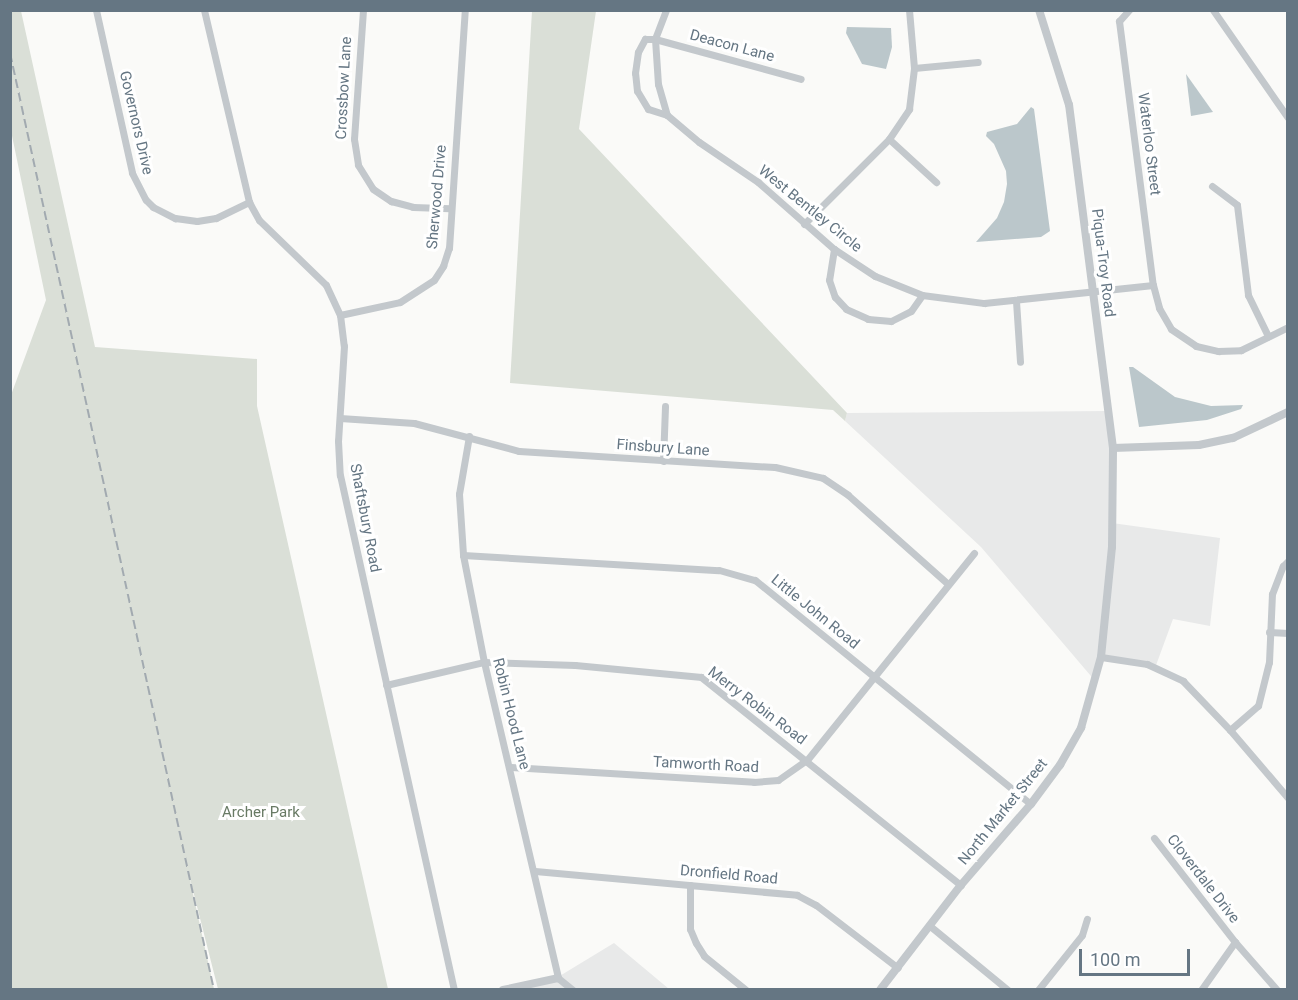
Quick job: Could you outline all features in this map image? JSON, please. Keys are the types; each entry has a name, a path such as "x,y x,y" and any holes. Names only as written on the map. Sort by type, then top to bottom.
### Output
{"street":[{"name":"Governors Drive","path":"96,10 132,173 146,200 153,207 175,218 197,220 216,218 249,202"},
{"name":"Shaftsbury Road","path":"204,10 249,202 260,220 326,285 340,315 344,346 340,475 454,990"},
{"name":"Crossbow Lane","path":"363,10 354,139 358,165 373,189 391,201 413,207 450,208"},
{"name":"Sherwood Drive","path":"340,315 400,302 434,280 443,266 449,249 465,10"},
{"path":"666,10 655,39 658,84 667,115"},
{"path":"804,224 889,139 909,109 914,68 909,10"},
{"name":"Piqua-Troy Road","path":"1039,10 1069,105 1113,448 1112,524"},
{"name":"Waterloo Street","path":"1129,10 1119,21 1159,308 1171,329 1196,346 1218,351 1241,350 1287,327"},
{"path":"1213,10 1287,118"},
{"name":"West Bentley Circle","path":"655,39 645,39 638,52 635,73 637,91 648,110 667,115 699,142 758,182 834,249 875,276 922,295 984,303 1154,285"},
{"name":"Deacon Lane","path":"655,39 801,79"},
{"path":"914,68 978,62"},
{"path":"889,139 936,182"},
{"path":"1212,186 1237,206 1248,295 1268,336"},
{"path":"834,249 830,280 835,297 846,309 868,320 891,321 911,311 922,295"},
{"path":"1016,301 1020,362"},
{"path":"663,461 666,406"},
{"path":"1113,448 1199,445 1233,438 1287,412"},
{"name":"Finsbury Lane","path":"340,418 414,423 470,436 519,451 775,467 823,478 848,495 948,584"},
{"name":"Robin Hood Lane","path":"470,436 459,494 463,555 484,662 511,767 558,978"},
{"name":"North Market Street","path":"880,990 961,885 1031,804 1060,765 1081,728 1101,657 1112,524"},
{"name":"Tamworth Road","path":"511,767 754,782 778,780 807,760 974,552"},
{"name":"Little John Road","path":"463,555 719,570 755,580 1031,804"},
{"path":"1230,730 1258,706 1269,662 1272,594 1287,561"},
{"path":"1269,632 1287,633"},
{"path":"1101,657 1147,664 1183,681 1230,730 1287,798"},
{"name":"Merry Robin Road","path":"386,685 484,662 575,665 701,677 961,885"},
{"name":"Cloverdale Drive","path":"1154,838 1235,942 1277,990"},
{"name":"Dronfield Road","path":"535,871 797,895 816,905 898,968"},
{"path":"690,885 690,929 696,943 704,956 746,990"},
{"path":"1038,990 1082,935 1087,918"},
{"path":"930,926 1008,990"},
{"path":"1201,990 1235,942"},
{"path":"502,990 558,978 573,990"}],"shaded area":[{"path":"847,27 891,28 892,47 886,69 862,64 846,33"},
{"path":"1186,74 1213,112 1191,116"},
{"path":"1031,107 1034,109 1050,231 1041,237 976,242 997,218 1004,202 1007,184 1006,171 994,144 986,136 987,132 1017,124"},
{"path":"1129,367 1133,367 1175,397 1211,406 1243,405 1241,409 1207,420 1139,427"},
{"path":"1108,411 1112,523 1220,538 1210,626 1173,619 1155,668 1102,657 1096,682 981,547 845,421 847,413"},
{"path":"614,943 669,989 503,990 558,977"}],"green space":[{"name":"Archer Park","path":"11,11 21,11 95,347 257,359 257,406 388,989 218,989 188,871 214,989 11,989 11,395 46,300 11,131"},
{"path":"532,11 596,11 579,129 847,413 845,421 833,410 510,383"}],"railway":[{"path":"10,53 214,990"}]}
